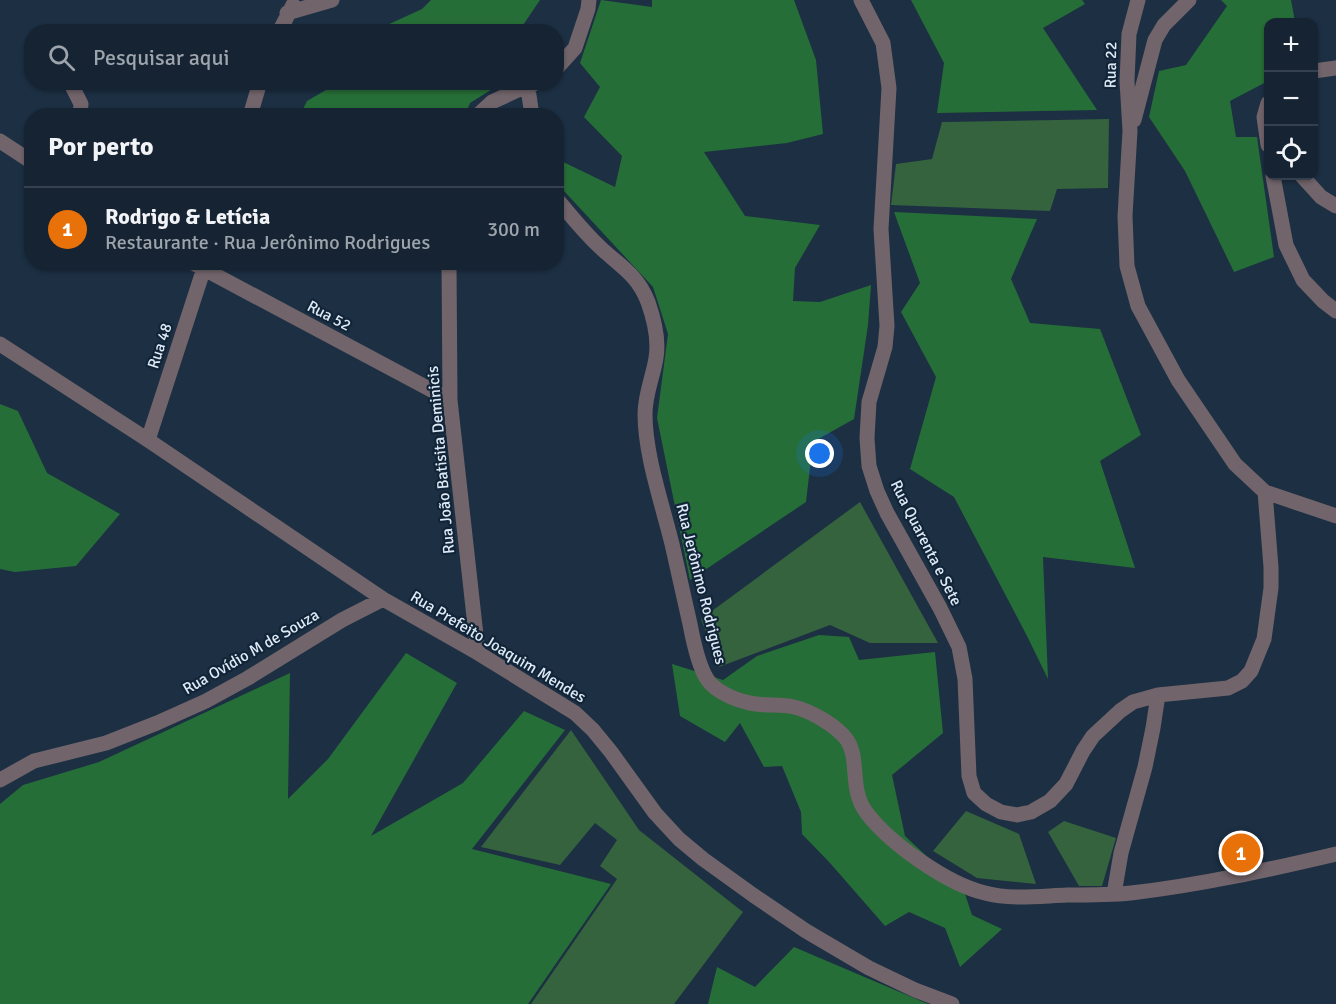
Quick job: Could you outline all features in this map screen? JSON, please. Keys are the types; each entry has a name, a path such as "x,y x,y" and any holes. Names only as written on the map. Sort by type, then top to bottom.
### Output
{"street":[{"path":"283,24 292,6 332,0"},
{"path":"564,60 574,48 589,0"},
{"name":"Rua Quarenta e Sete","path":"861,0 882,43 889,88 881,229 887,326 885,347 869,402 867,438 869,466 887,513 940,608 958,647 965,679 969,776 974,793 986,804 1001,812 1017,815 1031,812 1050,801 1066,784 1093,736 1133,702 1158,695 1228,688 1242,681 1251,671 1264,639 1271,588 1265,492"},
{"name":"Rua 22","path":"1131,131 1127,81 1129,34 1138,0"},
{"path":"1189,0 1164,25 1155,39 1131,131 1125,216 1126,246 1127,266 1138,306 1178,380 1235,464 1265,492 1336,516"},
{"path":"1318,70 1336,68"},
{"path":"74,90 81,108"},
{"path":"252,108 258,90"},
{"path":"486,108 492,102 518,90"},
{"path":"530,90 531,108"},
{"path":"0,141 24,157"},
{"path":"1274,180 1286,245 1303,280 1336,311"},
{"path":"1306,180 1322,197 1336,206"},
{"name":"Rua Jerônimo Rodrigues","path":"564,207 584,231 637,281 647,299 654,322 657,356 647,394 645,414 650,457 696,653 707,679 720,691 739,699 755,704 803,709 842,734 854,754 855,787 864,810 887,835 934,870 966,886 986,893 1017,897 1127,893 1200,883 1336,854"},
{"name":"Rua 48","path":"148,440 199,270"},
{"name":"Rua 52","path":"209,270 450,400"},
{"name":"Rua João Batisita Deminicis","path":"449,270 450,400 478,653"},
{"name":"Rua Prefeito Joaquim Mendes","path":"0,344 148,440 383,599 478,653 575,713 611,752 655,813 679,839 703,859 806,931 869,968 915,990 952,1004"},
{"name":"Rua Ovídio M de Souza","path":"0,780 34,761 106,743 206,701 342,620 383,599"},
{"path":"1114,894 1121,853 1145,767 1158,695"}],"green space":[{"path":"431,0 540,0 524,24 389,24 422,9"},
{"path":"601,0 652,7 652,0 794,0 816,60 823,134 787,143 704,152 745,216 820,225 795,268 793,301 820,302 871,285 868,325 854,419 813,442 806,502 690,580 657,418 668,334 653,287 564,191 564,162 615,187 622,156 584,117 600,87 580,63"},
{"path":"911,0 1082,0 1085,4 1043,28 1097,110 937,113 944,63"},
{"path":"1221,0 1291,0 1294,18 1264,18 1264,83 1230,101 1236,137 1257,137 1274,257 1234,272 1185,171 1149,117 1159,71 1186,65 1227,6"},
{"path":"326,90 491,90 470,103 468,108 304,108 307,101"},
{"path":"1109,119 1108,188 1057,189 1050,211 891,205 896,164 932,159 942,122"},
{"path":"894,212 1037,219 1011,279 1030,323 1100,329 1141,435 1100,461 1135,568 1043,557 1048,679 954,497 910,469 936,377 901,312 920,283"},
{"path":"0,404 18,411 47,473 120,514 76,566 15,572 0,569"},
{"path":"860,502 938,643 870,643 830,625 719,667 701,619"},
{"path":"819,635 849,637 859,660 935,652 943,733 892,775 905,836 964,891 972,915 1002,929 960,967 945,928 909,912 885,926 802,834 801,812 782,766 764,767 740,723 725,742 680,716 672,664 723,680 757,656"},
{"path":"406,653 457,683 371,836 463,783 524,711 565,730 472,849 611,884 528,1004 0,1004 0,804 23,785 99,762 290,673 288,799 328,759"},
{"path":"571,730 639,830 743,912 674,1004 531,1004 617,879 600,866 617,840 595,823 560,865 481,847"},
{"path":"966,811 1019,834 1036,884 977,878 933,851"},
{"path":"1064,821 1116,838 1102,886 1079,886 1048,832"},
{"path":"794,947 928,1004 708,1004 717,967 755,987"}],"place":[{"name":"Rodrigo & Letícia","path":"1241,853"}]}
